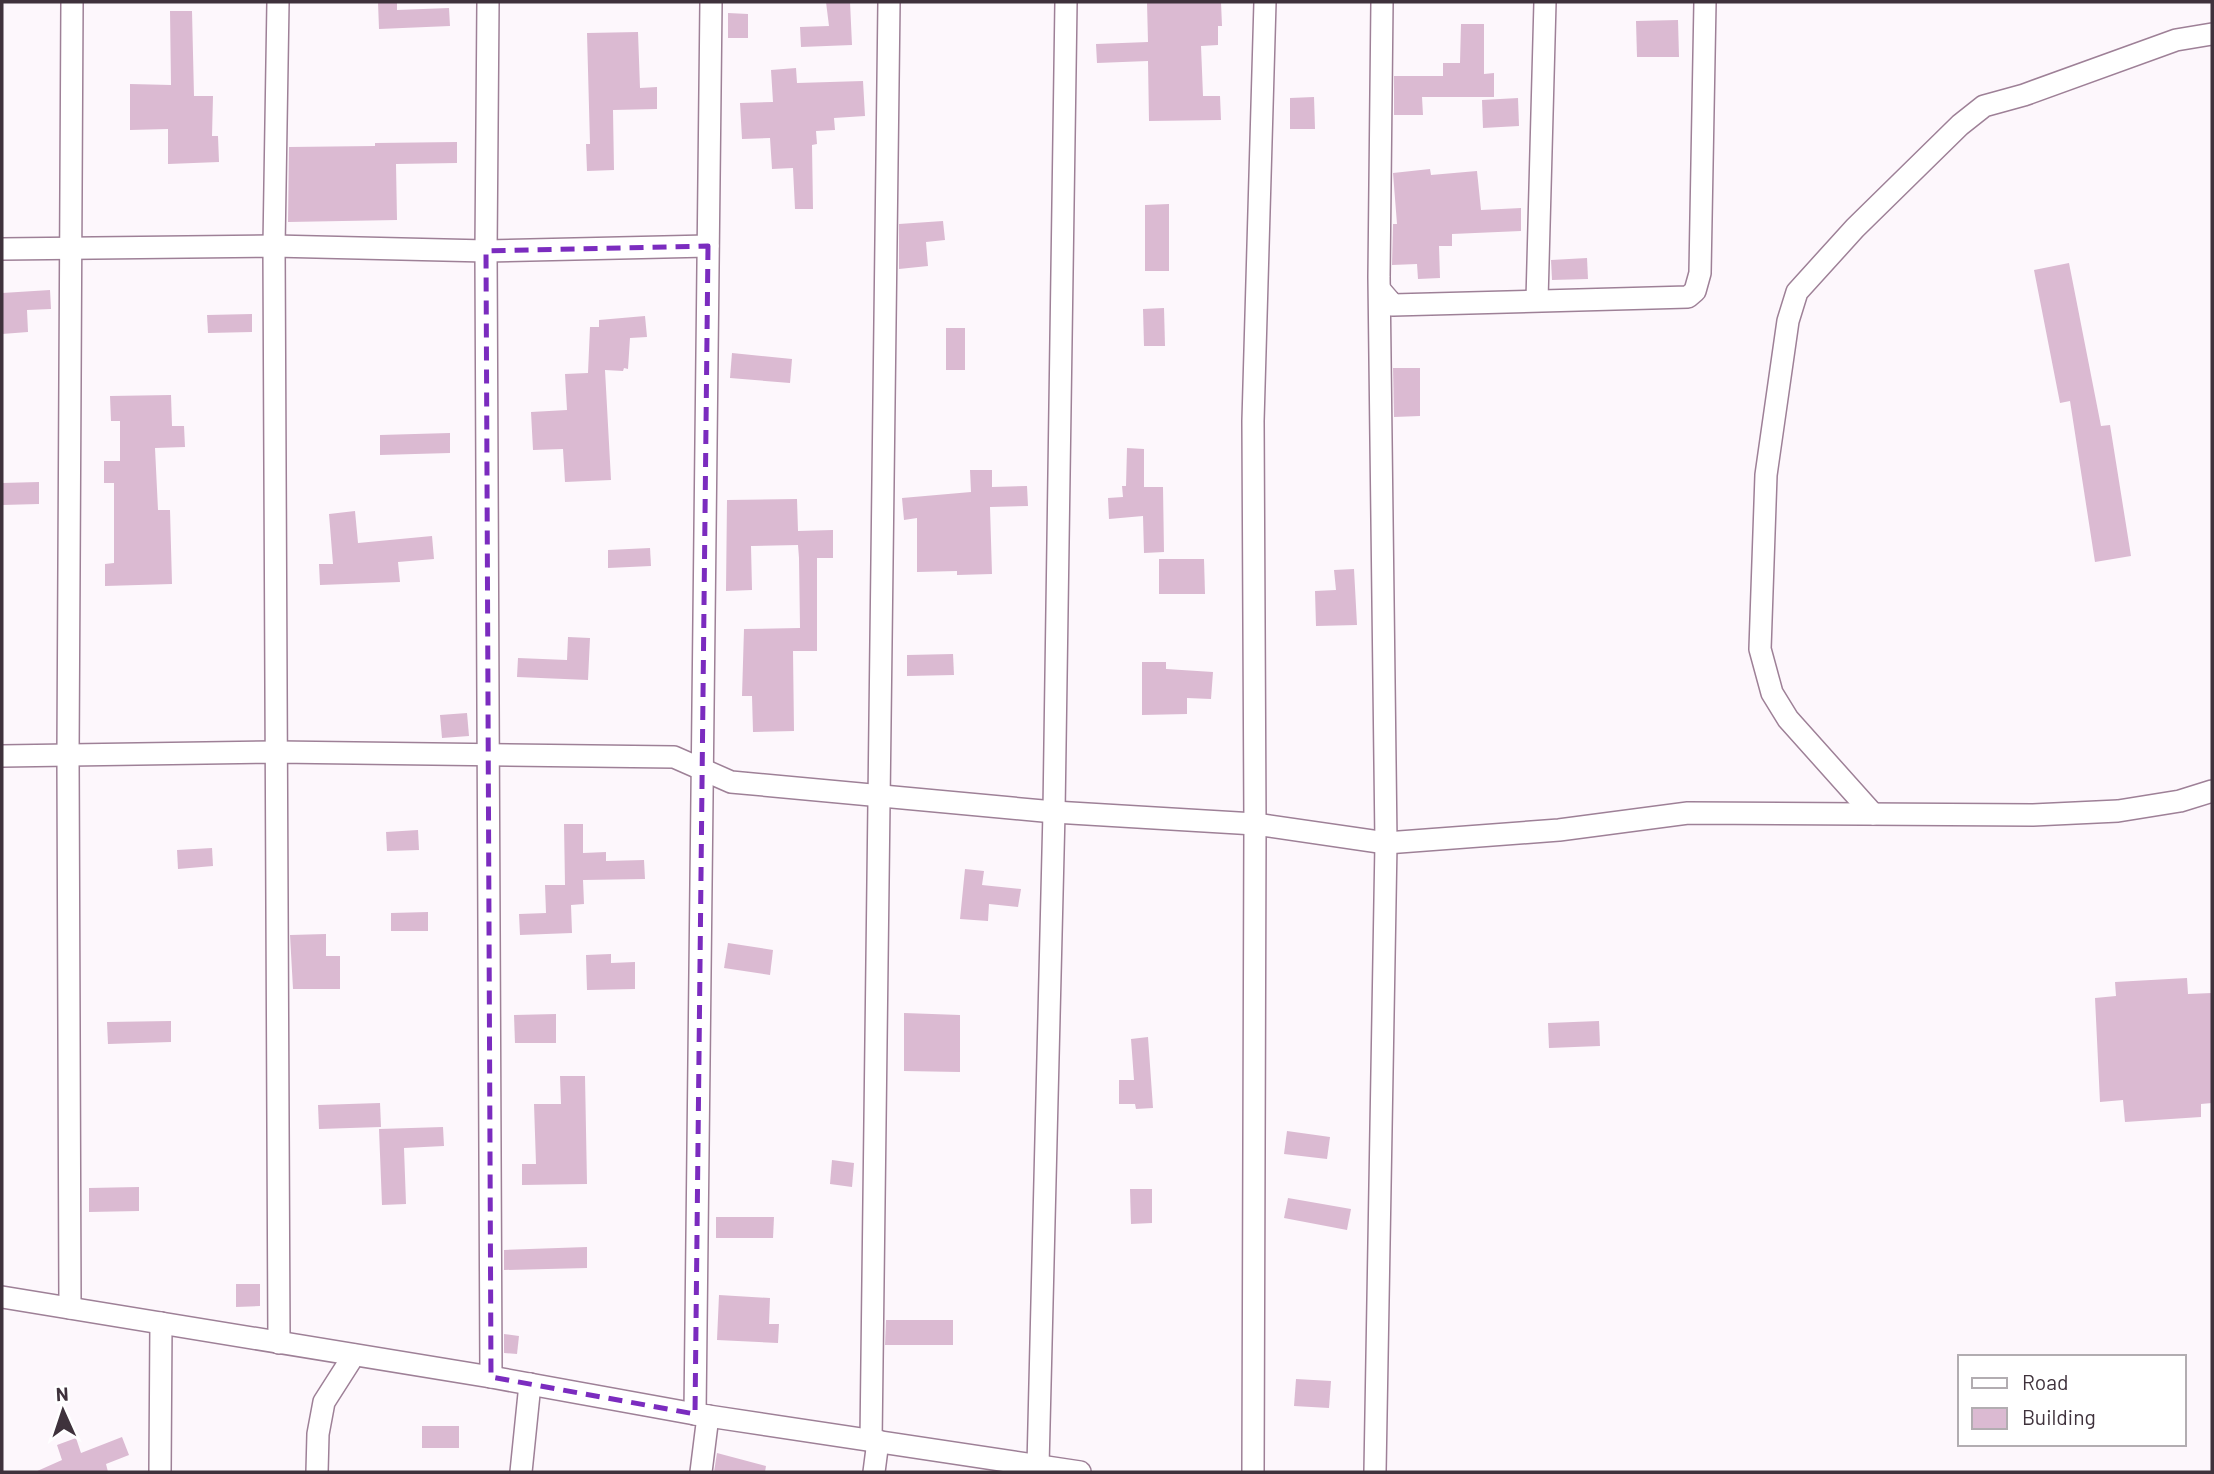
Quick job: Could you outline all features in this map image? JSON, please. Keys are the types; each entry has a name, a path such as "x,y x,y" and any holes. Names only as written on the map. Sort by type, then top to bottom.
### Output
{"street":[{"path":"70,1308 68,755 72,2"},
{"path":"278,2 274,246 279,1343"},
{"path":"488,2 486,251 491,1377"},
{"path":"701,1472 702,770 711,2"},
{"path":"874,1472 878,797 888,2"},
{"path":"1046,1469 1066,2"},
{"path":"1253,1472 1253,421 1265,2"},
{"path":"1375,1472 1386,843 1380,290 1382,2"},
{"path":"1536,300 1545,2"},
{"path":"1380,290 1393,305 1688,297 1695,291 1700,273 1705,2"},
{"path":"1873,814 1788,719 1773,692 1760,649 1766,475 1788,321 1797,292 1855,228 1960,125 1984,106 2024,95 2176,40 2212,34"},
{"path":"2,249 274,246 486,251 708,246"},
{"path":"2,756 277,752 674,757 731,782 1054,812 1255,824 1386,843 1559,830 1688,813 2033,815 2118,811 2180,801 2212,791"},
{"path":"2,1297 491,1377 701,1415 1080,1472"},
{"path":"160,1472 161,1323"},
{"path":"317,1472 318,1434 324,1402 354,1355"},
{"path":"521,1472 530,1384"}],"highlighted area":[{"path":"708,246 695,1414 491,1377 486,251"}],"building":[{"path":"378,2 397,2 397,10 449,8 450,26 379,29"},
{"path":"826,2 850,2 852,45 801,47 800,27 829,26"},
{"path":"1147,2 1221,2 1222,26 1218,26 1218,45 1201,46 1203,96 1220,96 1221,120 1149,121 1148,61 1097,63 1096,44 1148,42"},
{"path":"170,11 192,11 194,96 213,96 212,136 218,136 219,162 168,164 168,129 130,130 130,84 171,85"},
{"path":"728,13 748,14 748,38 728,38"},
{"path":"1678,20 1679,57 1637,57 1636,21"},
{"path":"1461,24 1484,24 1484,74 1494,73 1494,97 1422,97 1423,115 1394,115 1394,76 1443,76 1443,63 1460,63"},
{"path":"638,32 640,88 657,87 657,109 613,110 614,170 587,171 586,144 590,144 587,33"},
{"path":"796,68 797,83 863,81 865,116 834,118 835,130 816,131 817,144 812,145 813,209 795,209 793,168 772,169 770,138 742,139 740,103 773,102 771,70"},
{"path":"1314,97 1315,129 1290,129 1290,98"},
{"path":"1518,98 1519,126 1483,128 1482,100"},
{"path":"457,142 457,163 396,164 397,220 288,222 289,147"},
{"path":"1430,169 1431,175 1477,171 1481,210 1521,208 1521,231 1452,234 1452,246 1439,246 1440,278 1418,279 1417,264 1392,265 1393,224 1397,224 1393,173"},
{"path":"1169,204 1169,271 1145,271 1145,205"},
{"path":"943,221 945,240 926,242 928,266 899,269 899,224"},
{"path":"1587,258 1588,279 1552,280 1551,260"},
{"path":"2069,263 2101,426 2110,425 2131,556 2095,562 2070,401 2060,403 2034,270"},
{"path":"50,290 51,309 27,310 28,332 2,334 2,293"},
{"path":"1164,308 1165,346 1144,346 1143,309"},
{"path":"252,314 252,332 208,333 207,315"},
{"path":"645,316 647,337 630,338 628,369 605,370 611,480 565,482 563,449 533,450 531,412 567,410 565,374 588,373 590,327 599,327 599,320"},
{"path":"946,328 965,328 965,370 946,370"},
{"path":"732,353 792,359 790,383 730,378"},
{"path":"1393,368 1420,368 1420,416 1394,417"},
{"path":"171,395 172,426 184,426 185,447 155,448 158,510 170,510 172,584 105,586 105,564 114,563 114,483 104,483 104,461 120,461 120,421 111,421 110,396"},
{"path":"450,433 450,453 380,455 380,435"},
{"path":"1127,448 1144,449 1144,487 1163,487 1164,552 1144,553 1143,516 1109,519 1108,498 1123,497 1122,486 1126,486"},
{"path":"970,470 992,470 992,487 1027,486 1028,506 990,507 992,574 917,572 917,518 904,520 902,498 971,492"},
{"path":"39,482 39,504 2,505 2,483"},
{"path":"797,499 798,531 833,530 833,558 817,558 817,651 793,651 794,731 753,732 752,696 742,696 744,629 800,628 798,545 751,546 752,590 726,591 727,500"},
{"path":"355,511 358,543 432,536 434,559 398,562 400,582 320,585 319,564 333,564 329,514"},
{"path":"650,548 651,566 608,568 608,550"},
{"path":"1159,559 1204,559 1205,594 1159,594"},
{"path":"1354,569 1357,625 1316,626 1315,591 1336,590 1334,570"},
{"path":"568,637 590,638 588,680 517,677 518,658 567,660"},
{"path":"953,654 954,675 907,676 907,655"},
{"path":"1142,662 1166,662 1166,669 1213,672 1211,699 1187,698 1187,714 1142,715"},
{"path":"467,713 469,736 442,738 440,715"},
{"path":"564,824 583,824 583,853 606,852 606,861 644,860 645,879 583,880 584,904 571,905 572,933 520,935 519,914 546,913 545,885 565,885"},
{"path":"418,830 419,850 387,851 386,832"},
{"path":"212,848 213,866 178,869 177,850"},
{"path":"965,869 984,871 982,885 1021,889 1018,907 989,904 988,921 960,919"},
{"path":"428,912 428,931 391,931 391,913"},
{"path":"326,934 326,956 340,956 340,989 293,989 290,935"},
{"path":"728,943 773,950 770,975 724,968"},
{"path":"611,954 611,963 635,962 635,989 587,990 586,955"},
{"path":"2187,978 2188,994 2212,993 2212,1103 2201,1104 2201,1117 2125,1122 2123,1100 2100,1102 2095,998 2116,996 2115,982"},
{"path":"904,1013 960,1015 960,1072 904,1071"},
{"path":"556,1014 556,1043 515,1043 514,1015"},
{"path":"171,1021 171,1042 108,1044 107,1022"},
{"path":"1599,1021 1600,1046 1549,1048 1548,1023"},
{"path":"1148,1037 1153,1108 1136,1109 1135,1104 1119,1104 1119,1080 1134,1080 1131,1039"},
{"path":"560,1076 585,1076 587,1184 522,1185 522,1164 536,1164 534,1104 561,1104"},
{"path":"380,1103 381,1127 319,1129 318,1105"},
{"path":"443,1127 444,1146 404,1148 406,1204 382,1205 379,1129"},
{"path":"1287,1131 1330,1137 1327,1159 1284,1154"},
{"path":"832,1160 854,1163 852,1187 830,1184"},
{"path":"139,1187 139,1211 89,1212 89,1188"},
{"path":"1130,1189 1152,1189 1152,1223 1131,1224"},
{"path":"1288,1198 1351,1209 1347,1230 1284,1218"},
{"path":"716,1217 774,1217 773,1238 716,1238"},
{"path":"587,1247 587,1268 504,1270 504,1250"},
{"path":"236,1284 260,1284 260,1306 236,1307"},
{"path":"719,1295 770,1298 769,1324 779,1324 778,1343 717,1340"},
{"path":"886,1320 953,1320 953,1345 885,1345"},
{"path":"504,1334 519,1336 517,1354 504,1353"},
{"path":"1296,1379 1331,1381 1329,1408 1294,1406"},
{"path":"422,1426 459,1426 459,1448 422,1448"},
{"path":"122,1437 129,1455 106,1464 108,1472 35,1472 62,1460 57,1445 76,1438 81,1453"},
{"path":"717,1453 766,1466 765,1472 714,1472"}]}
